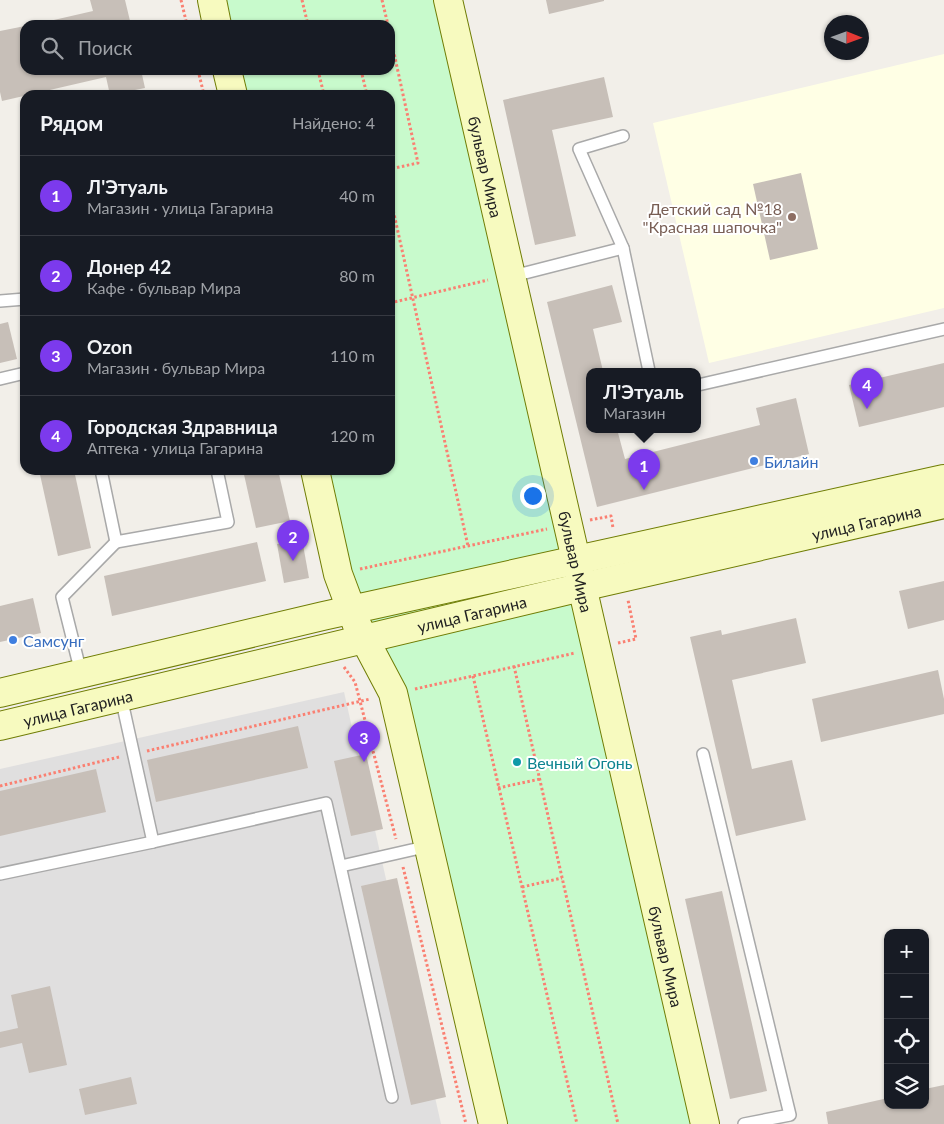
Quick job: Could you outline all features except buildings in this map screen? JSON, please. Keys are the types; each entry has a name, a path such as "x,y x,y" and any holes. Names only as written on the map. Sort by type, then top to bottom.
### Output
{"main road":[{"path":"212,0 216,20"},
{"name":"бульвар Мира","path":"448,0 705,1124"},
{"path":"228,75 232,90"},
{"path":"316,475 338,574 351,611 394,694 493,1124"},
{"name":"улица Гагарина","path":"0,693 351,611 944,479"},
{"name":"улица Гагарина","path":"0,726 582,587 944,504"}],"lane":[{"path":"623,136 579,150 623,248 648,368"},
{"path":"511,274 525,273 623,248"},
{"path":"0,301 20,299"},
{"path":"701,384 944,329"},
{"path":"0,379 20,374"},
{"path":"102,475 116,542"},
{"path":"81,673 62,597 116,542 228,522 218,475"},
{"path":"121,698 154,842"},
{"path":"703,754 790,1115 744,1124"},
{"path":"0,874 154,842 326,803 392,1097"},
{"path":"341,866 429,846"}],"path":[{"path":"181,0 186,20"},
{"path":"302,0 307,20"},
{"path":"382,0 387,20"},
{"path":"395,58 418,163 395,168"},
{"path":"199,75 203,90"},
{"path":"319,75 323,90"},
{"path":"363,75 366,90"},
{"path":"395,218 468,546"},
{"path":"395,302 511,274"},
{"path":"577,1124 473,676 514,666 618,1124"},
{"path":"355,682 400,853 466,1124"},
{"path":"0,786 360,701"},
{"path":"498,788 540,779"},
{"path":"522,887 562,878"}],"shaded area":[{"name":"Детский сад №18 \"Красная шапочка\"","path":"944,54 944,308 709,363 653,123"},
{"path":"344,692 441,1124 0,1124 0,769"}],"green space":[{"path":"212,0 448,0 705,1124 493,1124 393,693 317,475 395,475 395,90 232,90 228,75 395,75 395,20 216,20"}],"place":[{"name":"Детский сад №18 \"Красная шапочка\"","path":"792,217"},
{"name":"Городская Здравница","path":"867,409"},
{"name":"Билайн","path":"754,461"},
{"name":"Л'Этуаль","path":"644,490"},
{"name":"Донер 42","path":"293,561"},
{"name":"Самсунг","path":"13,640"},
{"name":"Ozon","path":"364,762"},
{"name":"Вечный Огонь","path":"517,762"}]}
